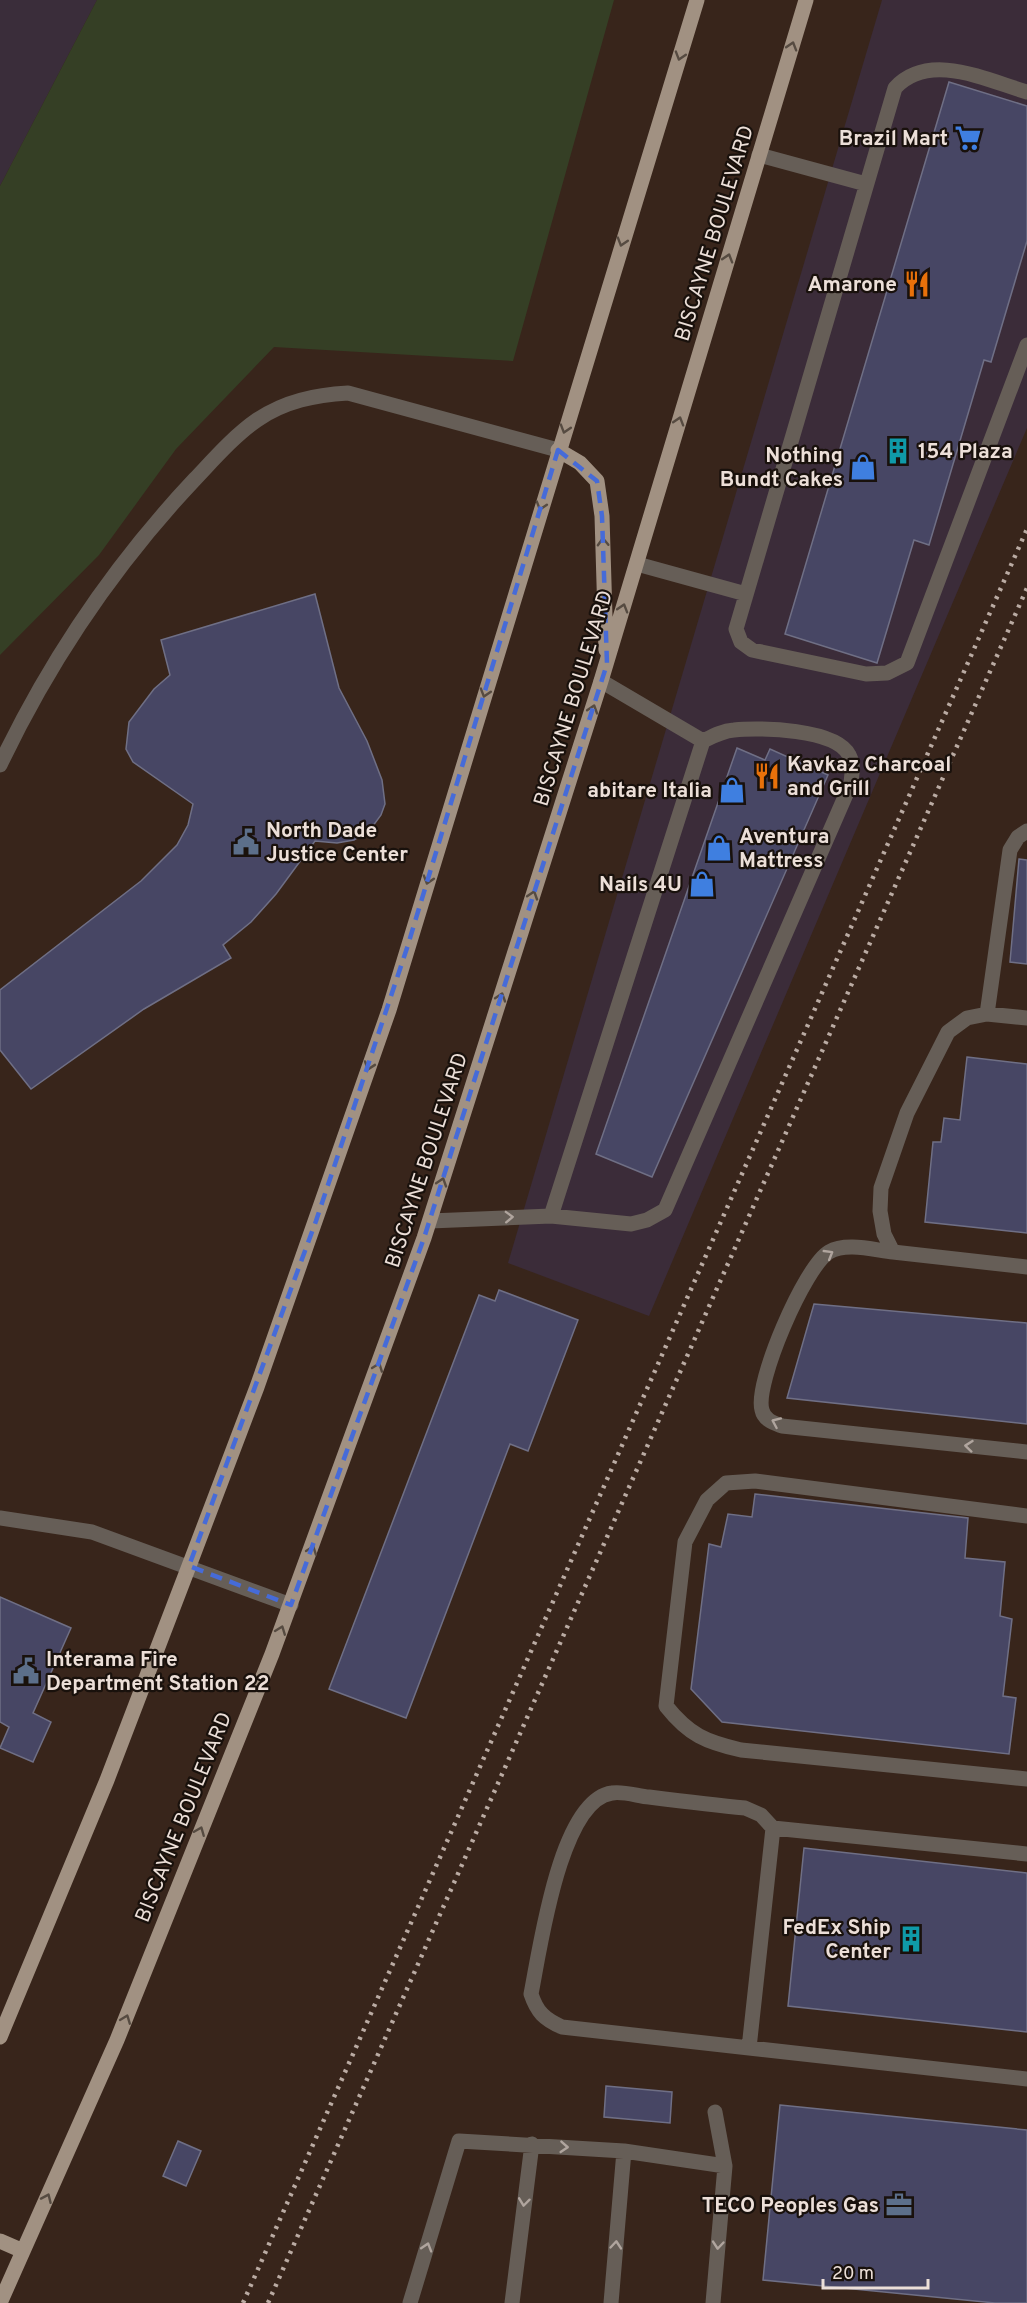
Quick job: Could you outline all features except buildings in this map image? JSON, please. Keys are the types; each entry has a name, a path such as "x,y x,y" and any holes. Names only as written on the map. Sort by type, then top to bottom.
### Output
{"main road":[{"path":"0,2037 107,1780 261,1376 389,1010 697,0"},
{"name":"BISCAYNE BOULEVARD","path":"0,2303 117,2040 291,1605 430,1221 602,681 806,0"},
{"path":"558,450 580,463 597,481 602,516 607,664"},
{"path":"0,2241 23,2251"}],"street":[{"path":"1027,92 956,71 929,69 905,76 895,88 736,629 741,642 752,650 866,674 887,673 907,663 1027,345"},
{"path":"759,154 866,184"},
{"path":"0,765 63,647 97,597 167,509 222,451 257,420 286,404 316,394 348,393 558,450"},
{"path":"637,564 746,594"},
{"path":"602,681 704,741"},
{"path":"430,1221 551,1216 631,1224 647,1220 665,1210 851,783 853,766 849,754 840,744 815,734 734,730 716,734 704,741 551,1216"},
{"path":"987,1014 1010,850 1018,837 1027,831"},
{"path":"893,1252 882,1222 881,1188 907,1113 948,1032 967,1018 987,1014 1027,1018"},
{"path":"1027,1266 844,1247 829,1252 809,1273 775,1346 760,1399 762,1413 770,1421 782,1426 1027,1452"},
{"path":"1027,1516 754,1481 726,1483 707,1500 685,1542 666,1706 681,1725 708,1742 741,1750 1027,1779"},
{"path":"0,1518 92,1532 291,1605"},
{"path":"1027,1854 773,1828 761,1815 745,1808 612,1792 591,1803 577,1821 558,1869 531,1994 536,2009 547,2020 562,2027 1027,2079"},
{"path":"749,2048 773,1828"},
{"path":"713,2303 725,2166 715,2112"},
{"path":"410,2303 459,2141 624,2151 725,2166"},
{"path":"512,2303 532,2144"},
{"path":"611,2303 624,2151"}],"highlighted area":[{"path":"558,450 597,481 602,516 607,664 424,1238 291,1605 189,1566 316,1221 407,948"}],"shaded area":[{"path":"0,0 97,0 0,186"},
{"path":"882,0 1027,0 1027,428 649,1316 508,1263"}],"green space":[{"path":"97,0 614,0 513,361 274,347 176,449 99,555 0,655 0,186"}],"railway":[{"path":"243,2303 1027,529"},
{"path":"268,2303 1027,588"}],"place":[{"name":"Brazil Mart","path":"968,138"},
{"name":"Amarone","path":"917,284"},
{"name":"154 Plaza","path":"898,451"},
{"name":"Nothing Bundt Cakes","path":"863,467"},
{"name":"Kavkaz Charcoal and Grill","path":"767,776"},
{"name":"abitare Italia","path":"732,790"},
{"name":"North Dade Justice Center","path":"246,842"},
{"name":"Aventura Mattress","path":"719,848"},
{"name":"Nails 4U","path":"702,884"},
{"name":"Interama Fire Department Station 22","path":"26,1671"},
{"name":"FedEx Ship Center","path":"911,1939"},
{"name":"TECO Peoples Gas","path":"899,2205"}]}
